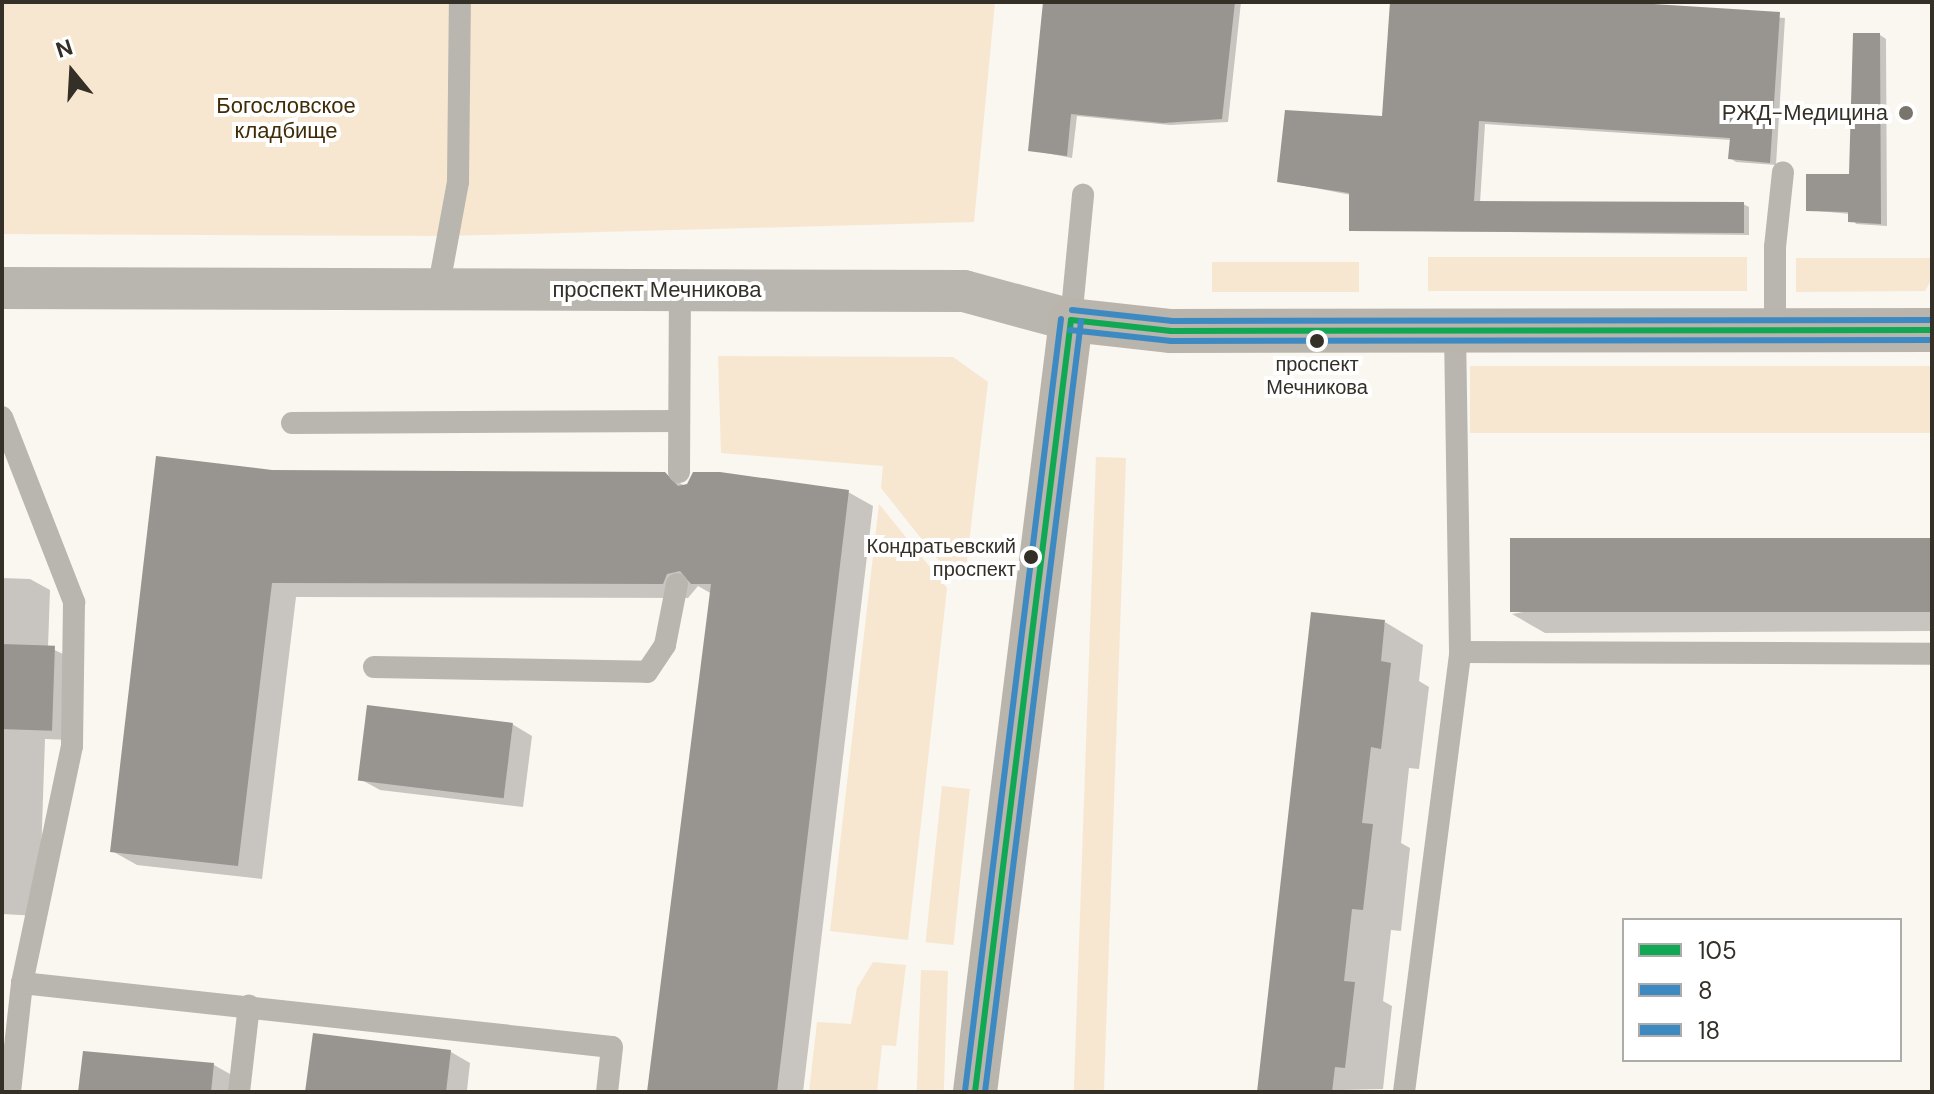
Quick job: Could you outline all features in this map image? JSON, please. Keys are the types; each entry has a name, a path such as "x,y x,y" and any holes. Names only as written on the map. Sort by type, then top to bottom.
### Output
{"street":[{"name":"проспект Мечникова","path":"2,288 964,291 1071,320 1171,331 1932,330"},
{"path":"975,1092 1071,320"}],"lane":[{"path":"438,290 458,182 460,2"},
{"path":"1775,331 1775,247 1783,172"},
{"path":"1071,320 1083,195"},
{"path":"679,472 680,289"},
{"path":"1404,1092 1460,652 1455,332"},
{"path":"2,417 74,602 72,746 22,983 10,1092"},
{"path":"292,423 679,421"},
{"path":"374,667 647,672 665,645 677,584"},
{"path":"1460,652 1932,654"},
{"path":"22,983 612,1047 607,1092"},
{"path":"239,1092 249,1006"}],"green space":[{"name":"Богословское кладбище","path":"2,2 995,2 974,222 447,236 2,234"},
{"path":"1428,257 1747,257 1747,291 1428,291"},
{"path":"1796,258 1932,258 1932,279 1925,291 1796,292"},
{"path":"1212,262 1359,262 1359,292 1212,292"},
{"path":"718,356 953,357 988,382 965,577 951,576 881,488 883,466 721,453"},
{"path":"1470,366 1932,366 1932,433 1470,433"},
{"path":"1096,457 1126,458 1104,1092 1074,1092"},
{"path":"879,504 947,588 908,940 830,931"},
{"path":"942,786 970,789 953,945 926,942"},
{"path":"873,962 906,965 896,1046 882,1045 877,1092 809,1092 817,1022 851,1024 857,988"},
{"path":"921,970 948,971 944,1092 917,1092"}],"building":[{"path":"1043,2 1235,2 1222,119 1163,123 1071,114 1067,156 1028,151"},
{"path":"1390,2 1622,2 1780,12 1770,163 1728,159 1730,138 1479,121 1474,201 1744,202 1744,233 1349,231 1349,193 1277,182 1285,110 1382,116"},
{"path":"1853,33 1880,33 1881,224 1848,222 1848,212 1806,211 1806,174 1849,174"},
{"path":"156,456 272,470 665,472 678,486 687,484 693,472 720,472 849,490 777,1092 647,1092 711,584 691,584 680,571 667,574 663,584 272,583 238,866 110,852"},
{"path":"1510,538 1932,538 1932,612 1510,612"},
{"path":"1311,612 1385,620 1381,661 1391,663 1381,749 1371,747 1362,823 1373,824 1363,910 1352,909 1344,981 1355,982 1345,1068 1335,1067 1332,1092 1257,1092"},
{"path":"2,644 55,646 52,731 2,729"},
{"path":"367,705 513,723 504,798 358,780"},
{"path":"313,1033 451,1050 446,1092 305,1092"},
{"path":"83,1051 214,1063 211,1092 78,1092"}],"transit line":[{"name":"18","path":"1072,310 1172,321 1932,320"},
{"name":"18","path":"965,1091 1061,319"},
{"name":"105","path":"1071,320 1171,331 1932,330"},
{"name":"105","path":"975,1092 1071,320"},
{"name":"8","path":"985,1092 1081,321"},
{"name":"8","path":"1070,330 1171,341 1932,340"}],"place":[{"name":"РЖД-Медицина","path":"1906,113"},
{"name":"проспект Мечникова","path":"1317,341"},
{"name":"Кондратьевский проспект","path":"1031,557"}]}
